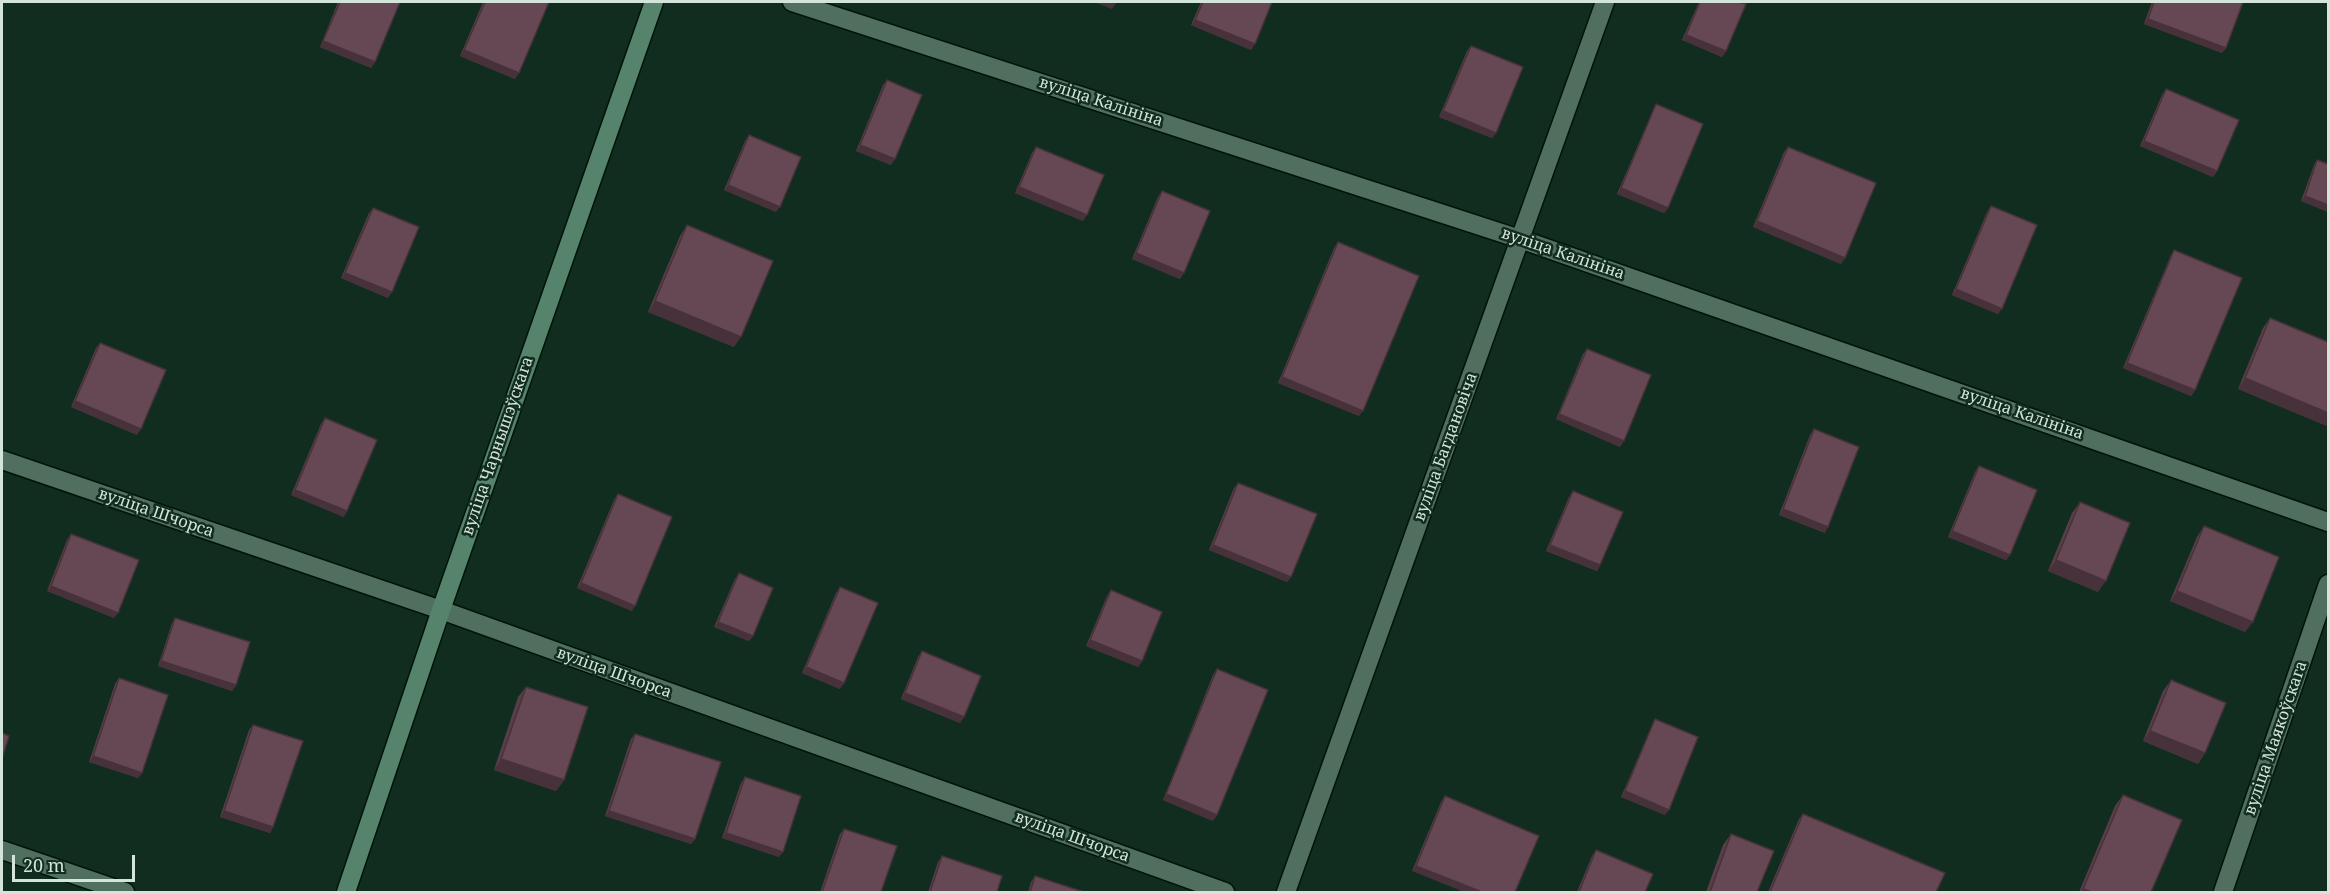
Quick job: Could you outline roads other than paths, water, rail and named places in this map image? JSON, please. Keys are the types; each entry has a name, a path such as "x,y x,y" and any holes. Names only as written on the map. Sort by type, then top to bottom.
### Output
{"main road":[{"name":"вуліца Чарнышэўскага","path":"346,892 441,610 654,2"}],"street":[{"name":"вуліца Калініна","path":"792,2 1520,239 2328,522"},
{"name":"вуліца Багдановіча","path":"1286,892 1605,2"},
{"name":"вуліца Шчорса","path":"2,460 441,610 1226,892"},
{"name":"вуліца Маякоўскага","path":"2223,892 2328,584"},
{"path":"2,850 125,892"}]}
